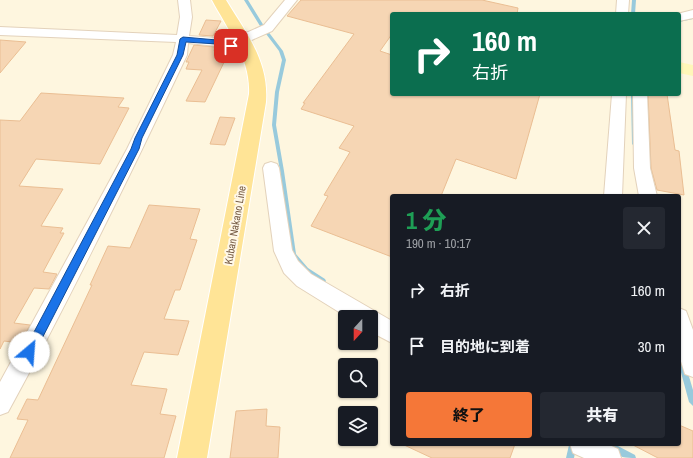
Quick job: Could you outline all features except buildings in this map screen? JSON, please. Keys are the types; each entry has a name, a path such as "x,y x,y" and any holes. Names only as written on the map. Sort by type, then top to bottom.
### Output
{"main road":[{"name":"Kuban Nakano Line","path":"192,458 257,106 257,73 244,45 219,0"}],"street":[{"path":"0,404 29,352 135,149 138,138 180,55 186,17 184,0"},
{"path":"0,31 183,39 244,45 265,30 291,0"},
{"path":"622,12 623,0"},
{"path":"681,17 693,14"},
{"path":"613,194 619,96"},
{"path":"640,96 642,168 648,194"},
{"path":"271,168 283,251 291,267 304,280 354,310"},
{"path":"378,324 390,332"},
{"path":"681,325 693,366"}],"sand":[{"path":"681,62 693,65 693,76 681,73"}],"waterway":[{"path":"246,0 262,26 281,51 284,60 277,92 274,125 282,171 293,255 306,270 323,281"},
{"path":"633,12 634,0"},
{"path":"681,21 693,18"},
{"path":"633,96 634,144"},
{"path":"681,360 693,402"},
{"path":"570,458 572,448"},
{"path":"616,449 632,458"}],"route":[{"path":"29,352 135,149 138,138 180,55 183,39 217,42 231,46"}]}
